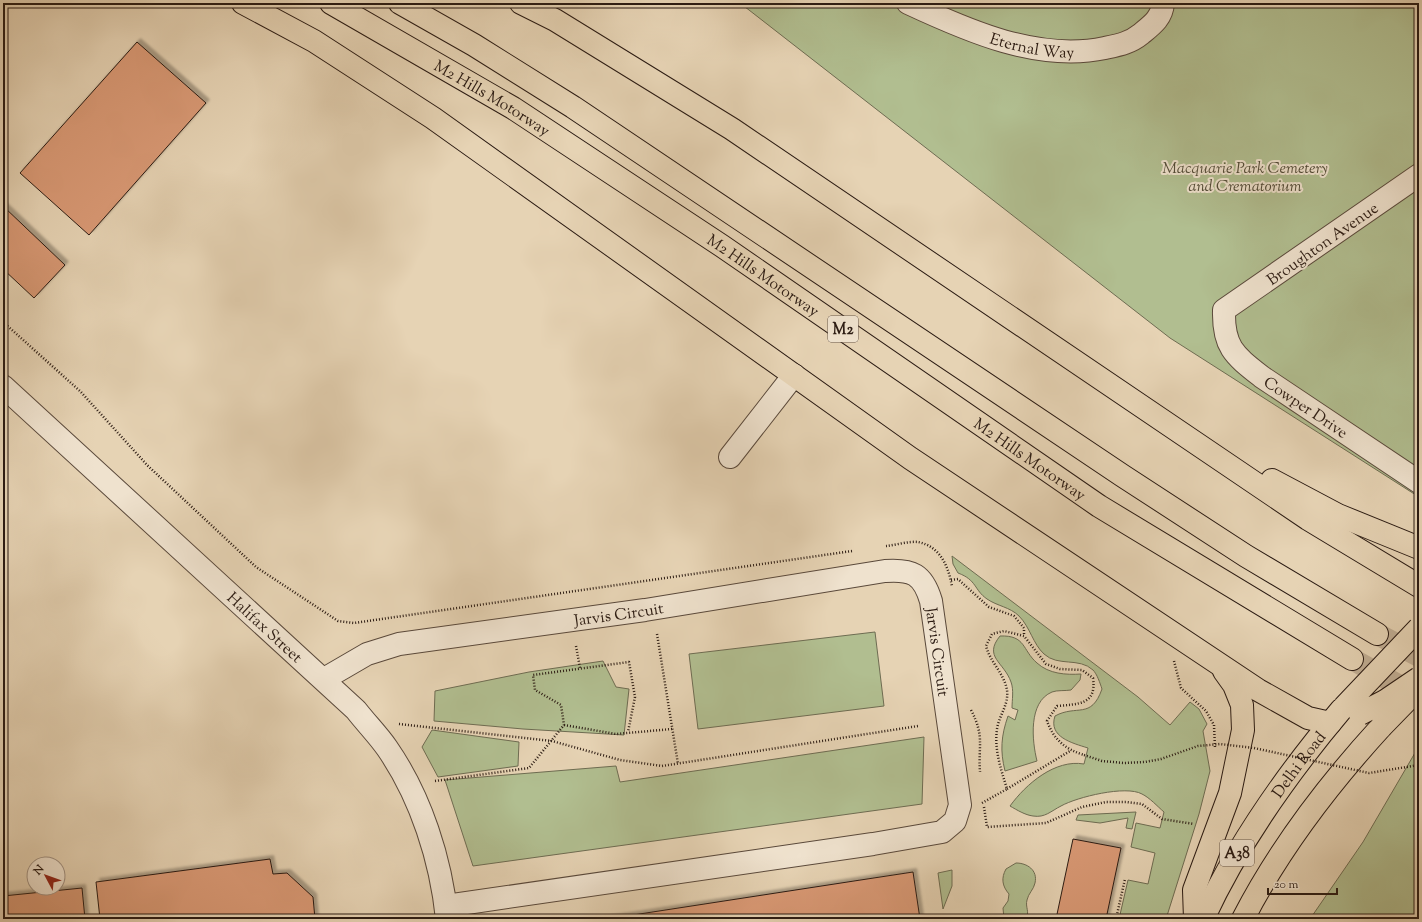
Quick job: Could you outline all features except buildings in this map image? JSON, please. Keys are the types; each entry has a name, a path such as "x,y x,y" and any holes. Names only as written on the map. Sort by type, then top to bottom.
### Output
{"main road":[{"path":"243,3 314,41 433,118 910,458 1258,690 1298,713 1308,718 1344,715 1385,702 1419,678"},
{"name":"M2 Hills Motorway","path":"331,3 513,108 722,246 1099,506 1352,659"},
{"name":"M2 Hills Motorway","path":"400,3 474,45 573,107 1123,476 1246,556 1377,634"},
{"path":"521,3 554,20 732,129 1308,519 1419,586"},
{"path":"1174,427 1338,515 1419,548"},
{"name":"Delhi Road","path":"1203,919 1244,842 1272,800 1419,628"},
{"path":"1195,919 1194,890 1227,804 1237,765 1243,730 1243,711 1239,695 1234,685 1217,662"},
{"name":"A38","path":"1243,919 1269,871 1339,775 1381,727 1419,687"}],"street":[{"name":"Eternal Way","path":"908,3 1004,41 1037,49 1064,52 1095,50 1130,42 1155,23 1162,10 1163,3"},
{"name":"Broughton Avenue","path":"1224,310 1419,175"},
{"name":"Cowper Drive","path":"1224,310 1224,329 1238,359 1262,377 1419,482"},
{"path":"730,457 794,375"},
{"name":"Halifax Street","path":"3,386 324,679 356,710 387,748 414,794 434,852 446,913"},
{"name":"Jarvis Circuit","path":"324,679 367,654 399,644 645,610 885,571 902,570 917,576 926,586 931,601 960,805 954,821 942,832 446,913"}],"path":[{"path":"3,322 80,391 147,465 256,567 338,621 354,623 854,551"},
{"path":"878,548 917,542 933,548 947,564 951,580 958,579 989,607 1014,616 1024,628 1024,636"},
{"path":"1007,789 997,756 997,728 1006,704 1007,690 1000,670 989,657 986,646 992,634 1004,631 1024,636 1046,664 1060,669 1082,670 1093,678 1095,689 1091,697 1082,703 1057,706 1047,721 1052,734 1070,751 1084,756 1124,763 1144,762 1161,759 1198,746 1220,744 1254,748 1369,773 1419,765"},
{"path":"657,634 678,764"},
{"path":"576,646 580,668"},
{"path":"1173,660 1181,688 1206,711 1214,725"},
{"path":"435,781 529,768 564,725 561,705 535,690 533,675 629,662 635,697 628,732"},
{"path":"399,724 552,741 620,760 662,766 918,726"},
{"path":"564,725 616,734 672,729"},
{"path":"1070,751 983,803 987,827 1046,823 1082,807 1106,802 1142,804 1162,818 1200,826"},
{"path":"1116,919 1125,879"}],"green space":[{"name":"Macquarie Park Cemetery and Crematorium","path":"740,3 1419,3 1419,497 1170,338"},
{"path":"952,556 1138,697 1170,725 1190,702 1199,709 1207,724 1203,731 1210,771 1199,814 1166,919 1119,919 1128,880 1148,884 1155,853 1131,847 1136,823 1160,828 1164,812 1148,798 1135,792 1114,791 1102,793 1078,799 1041,816 1027,815 1010,806 1024,789 1052,769 1073,763 1084,764 1088,748 1075,744 1058,734 1054,723 1055,716 1070,711 1088,708 1098,699 1102,689 1096,674 1087,666 1056,660 1044,654 1040,650 1023,620 1012,611 983,596 969,579 958,573 953,564"},
{"path":"875,632 884,706 698,729 689,654"},
{"path":"1000,636 1015,638 1023,644 1037,663 1047,670 1064,674 1081,674 1080,680 1071,690 1052,692 1044,697 1039,704 1035,713 1033,733 1037,761 1005,771 1002,757 1004,730 1008,716 1015,720 1018,710 1012,708 1013,692 1008,675 994,655 995,643"},
{"path":"603,661 616,687 629,689 624,735 523,729 434,721 435,691 529,672"},
{"path":"432,730 519,742 518,766 438,777 422,747"},
{"path":"924,737 922,804 473,866 445,780 616,766 620,782"},
{"path":"1419,746 1419,919 1310,919 1363,842"},
{"path":"1136,812 1132,829 1126,828 1128,818 1100,823 1076,820 1078,815"},
{"path":"1016,863 1024,864 1031,868 1035,874 1035,883 1027,900 1028,914 1026,919 1004,919 1003,908 1008,901 1009,894 1004,885 1003,876 1006,869"},
{"path":"952,870 952,886 943,909 938,873"}],"tunnel":[{"path":"1377,634 1419,656"},
{"path":"1352,659 1419,697"}]}
